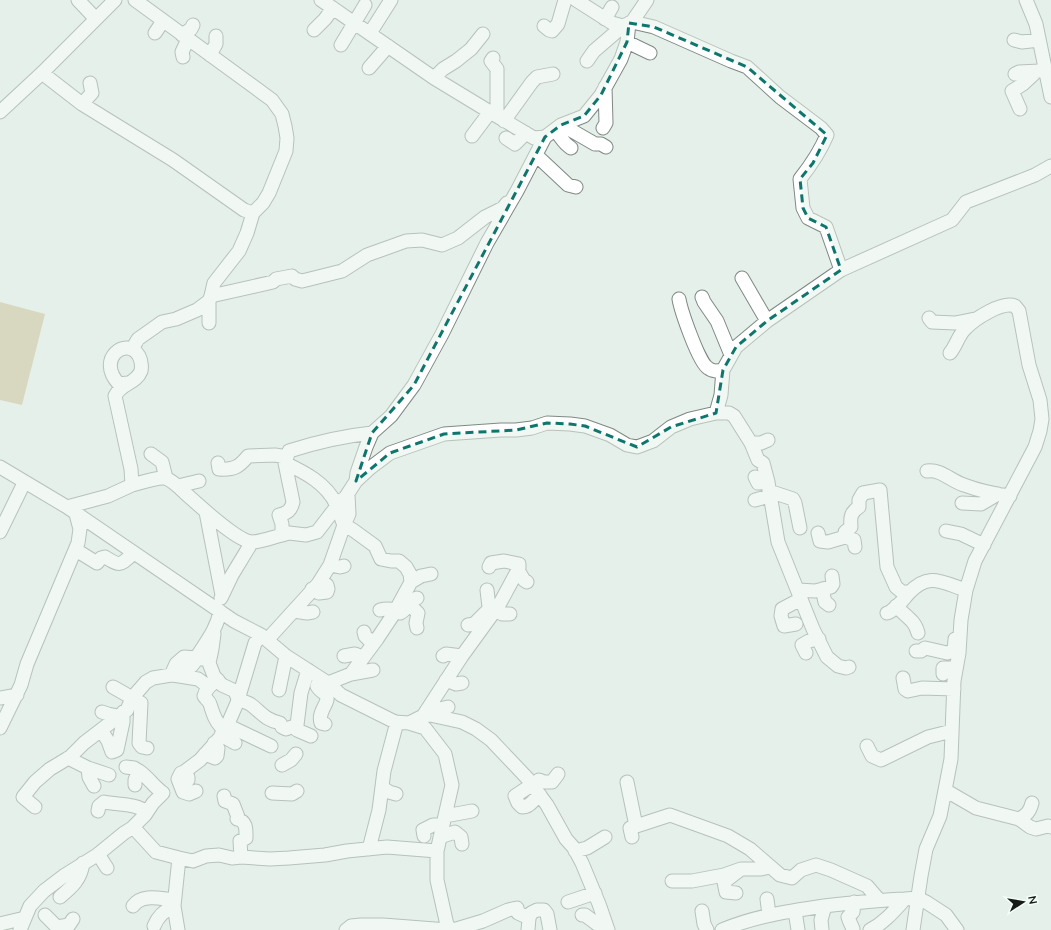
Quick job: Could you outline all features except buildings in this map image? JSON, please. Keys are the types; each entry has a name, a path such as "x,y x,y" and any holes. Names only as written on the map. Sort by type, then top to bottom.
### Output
{"street":[{"path":"0,112 42,73 115,0"},
{"path":"135,0 272,100 282,114 285,126 287,138 286,151 269,193 263,203 253,213 247,233 239,251 214,283 210,299 209,322"},
{"path":"321,0 434,78 534,138 554,131 584,116 601,94 621,59 627,42 628,23"},
{"path":"370,33 391,0"},
{"path":"544,26 548,30 552,31 555,28 558,24 565,0"},
{"path":"576,0 612,23 628,23 654,27 748,67 780,97 821,128 827,135 822,148 813,163 800,179 803,208 808,218 826,227 841,270"},
{"path":"587,61 594,51 628,23 647,0"},
{"path":"1026,0 1043,38 1044,64 1051,97"},
{"path":"77,5 96,19"},
{"path":"341,45 365,5"},
{"path":"605,19 612,7"},
{"path":"314,30 333,8"},
{"path":"155,33 164,21"},
{"path":"183,57 182,52 185,37 193,25"},
{"path":"434,78 443,69 471,49 483,34"},
{"path":"210,55 216,44 216,36"},
{"path":"1014,40 1022,42 1043,38"},
{"path":"627,42 650,53"},
{"path":"370,68 388,46"},
{"path":"497,116 495,63 509,76"},
{"path":"1015,74 1044,64"},
{"path":"1020,109 1012,91 1023,84 1044,64"},
{"path":"42,73 82,104 106,126 173,160 244,210 253,213"},
{"path":"472,136 497,116 537,77 553,74"},
{"path":"82,104 92,93 90,83"},
{"path":"603,128 606,123 605,87"},
{"path":"554,131 595,144 601,144 606,147"},
{"path":"554,131 560,136 563,143 571,148"},
{"path":"356,481 357,473 366,446 372,434 391,416 414,385 442,334 487,243 517,191 536,154 554,131"},
{"path":"506,138 515,144 526,133"},
{"path":"536,154 568,185 576,187"},
{"path":"716,413 720,399 723,370 731,355 736,347 767,321 841,270 952,220 966,202 1017,182 1051,166"},
{"path":"132,349 138,339 162,322 176,319 197,310 210,299 273,282 276,279 292,276 294,279 302,281 342,271 367,254 406,241 422,240 442,245 458,238 485,217 502,208 517,191"},
{"path":"742,278 767,321"},
{"path":"702,296 704,302 717,321 731,355"},
{"path":"679,299 701,361 707,368 714,371 723,370"},
{"path":"913,930 911,898 926,849 940,816 951,759 954,689 966,590 975,561 984,545 1004,495 1035,447 1040,431 1046,398 1029,364 1019,311 1015,306 1005,305 976,318 955,323 932,322 929,318"},
{"path":"950,353 964,330 976,318"},
{"path":"115,396 118,390 136,379 141,370 141,360 136,351 128,347 118,350 111,359 110,373 119,384 128,383"},
{"path":"113,378 115,396 131,469 132,485"},
{"path":"720,399 734,416 751,443 758,460 763,462 771,525 813,629 828,657 838,666 846,668 849,667"},
{"path":"71,510 132,485 166,478 178,486 206,512 242,540 252,542 289,533 306,535 317,532 336,504 345,498 356,481 390,453 444,434 516,430 532,428 547,423 570,424 585,426 610,435 627,445 636,448 653,441 671,427 690,419 716,413 729,413 734,416"},
{"path":"282,535 280,515 288,512 293,502 286,460 289,451 316,442 352,435 372,434"},
{"path":"751,443 761,443 768,440"},
{"path":"152,454 162,462 166,478"},
{"path":"218,463 219,469 226,469 240,466 248,456 275,454 286,460 307,473 326,489 336,504 344,525 360,534 375,546 381,560 391,562 399,561 406,567 410,574 411,582"},
{"path":"0,467 24,483 71,510 234,621 264,638 286,656 324,681 341,695 403,723 425,728 445,754 452,785 437,851 437,880 447,925 452,930 480,926 508,910 517,908 518,913 528,924"},
{"path":"927,471 935,470 962,485 989,493 1004,495"},
{"path":"178,486 200,481"},
{"path":"0,532 24,483"},
{"path":"755,500 766,486"},
{"path":"766,486 793,499 800,528"},
{"path":"844,537 845,532 852,527 850,519 853,511 859,507 858,500 863,493 880,490 887,567 896,587 902,592 909,592"},
{"path":"196,791 190,794 183,792 182,789 188,780 188,777 184,772 200,760 222,733 238,699 255,643 264,638 294,611 318,584 330,565 349,514 348,494"},
{"path":"962,503 980,504 1004,495"},
{"path":"0,728 17,695 27,664 40,644 76,550 80,529 71,510"},
{"path":"206,512 222,595"},
{"path":"946,531 961,534 984,545"},
{"path":"818,533 820,541 828,542 844,537 854,540 856,547"},
{"path":"196,658 218,622 218,609 222,595 252,542"},
{"path":"76,550 97,564 100,558 105,557 116,564 120,564 134,552"},
{"path":"68,568 92,560"},
{"path":"437,744 434,735 434,709 446,680 494,609 518,570 519,564 504,561 491,563 489,567"},
{"path":"330,565 340,567 344,566"},
{"path":"518,570 526,582"},
{"path":"351,674 377,640 411,582 421,576 431,574"},
{"path":"796,624 784,626 781,616 782,609 799,595 831,587 834,584 832,576"},
{"path":"918,633 916,625 912,620 904,614 891,610 904,600 909,592 919,585 933,580 939,580 966,590"},
{"path":"312,589 319,593 327,592 327,585"},
{"path":"822,589 825,602 829,605"},
{"path":"487,590 489,607 502,614 510,614"},
{"path":"380,610 385,608 395,610 400,613 413,602 414,609 418,613 416,623 417,628"},
{"path":"468,626 474,624 486,611 494,609"},
{"path":"294,611 306,613 313,612"},
{"path":"209,663 214,630"},
{"path":"364,632 365,636 370,640 377,640"},
{"path":"916,651 921,651 925,648 947,653 954,651 955,635 960,632"},
{"path":"806,653 802,645 809,641 819,639"},
{"path":"443,656 446,654 464,652"},
{"path":"344,656 355,654 363,657"},
{"path":"279,690 286,656"},
{"path":"171,675 176,664 184,657 204,659 209,663 214,676 213,683 205,692 204,696 209,703 216,722 221,727 222,733 235,743"},
{"path":"943,674 943,668 956,668"},
{"path":"35,807 23,797 27,791 50,769 68,758 127,710 132,698 146,682 153,678 171,675 198,679 222,685 235,691 238,699 250,704 259,713 272,721 280,722 282,727 286,729 297,725 301,693 308,670"},
{"path":"325,724 321,723 320,718 321,711 326,704 327,699 317,686 324,681 373,670"},
{"path":"903,678 905,689 908,691 922,688 954,689"},
{"path":"446,680 456,684 462,683"},
{"path":"113,687 141,703 139,743 142,747 147,748"},
{"path":"0,698 17,695"},
{"path":"369,849 380,806 384,772 403,723 423,716 434,709 448,708"},
{"path":"434,709 476,729 490,740 536,790 547,805 566,839 582,849"},
{"path":"102,712 108,714 121,714"},
{"path":"101,730 108,741 112,752 117,750 123,722 121,714"},
{"path":"297,730 311,736"},
{"path":"866,746 872,756 881,760 928,736 952,731"},
{"path":"222,733 271,746"},
{"path":"282,765 291,760 296,754"},
{"path":"68,758 88,768 109,775"},
{"path":"0,924 22,924 30,906 44,891 108,847 117,838 133,827 163,793 157,789 145,775 134,768 126,767"},
{"path":"88,768 88,777 94,786"},
{"path":"135,786 135,780 139,771"},
{"path":"536,790 539,780 544,782 552,782 558,774"},
{"path":"627,782 634,832 670,815 728,836 750,849 780,875 792,878 801,870 816,865 867,886 879,900"},
{"path":"383,788 396,794"},
{"path":"945,790 976,808 1020,819 1030,827 1036,829 1048,826 1051,827"},
{"path":"272,793 292,794 297,791"},
{"path":"224,796 225,801 233,804 238,816 237,819 242,820 245,823 246,838 240,841 241,857"},
{"path":"98,811 99,806 104,802 133,806 147,812"},
{"path":"1020,819 1030,810 1032,803"},
{"path":"368,820 370,812 380,806"},
{"path":"424,836 423,830 444,820 472,810"},
{"path":"133,827 156,852 193,861 206,856 219,855 232,858 289,858 325,855 387,846 437,851"},
{"path":"440,838 455,832 460,837 462,844"},
{"path":"582,849 605,837"},
{"path":"582,849 583,866 595,893 607,928"},
{"path":"98,854 107,868"},
{"path":"178,930 174,903 179,858"},
{"path":"60,896 73,886 80,877 83,863"},
{"path":"672,881 692,881 724,875 741,869 760,869 770,866"},
{"path":"736,893 726,892 724,882 741,869"},
{"path":"692,892 700,879"},
{"path":"568,902 595,893"},
{"path":"133,906 136,902 151,897 174,903"},
{"path":"877,928 911,898"},
{"path":"722,930 769,915 795,910 854,902 911,898 941,911 953,928"},
{"path":"767,899 769,915"},
{"path":"35,901 45,915 42,922 53,928 69,925 73,919"},
{"path":"853,929 848,917 853,912 854,902"},
{"path":"154,926 159,916 174,903"},
{"path":"822,930 821,920 825,906"},
{"path":"528,924 531,912 544,910 547,914 550,930"},
{"path":"795,910 798,930"},
{"path":"702,912 704,924 708,930"},
{"path":"582,915 585,915 597,924 607,928"},
{"path":"346,930 350,926 361,925 383,925 448,930"}],"highlighted area":[{"path":"629,23 654,27 747,67 827,135 813,163 800,179 803,208 808,218 826,227 841,270 767,321 736,347 723,370 716,413 671,427 637,447 585,426 570,424 547,423 516,430 444,434 390,453 356,481 372,433 414,385 545,137 561,125 584,116 601,95 627,42"}],"shaded area":[{"path":"0,302 45,314 22,405 0,400"}]}
